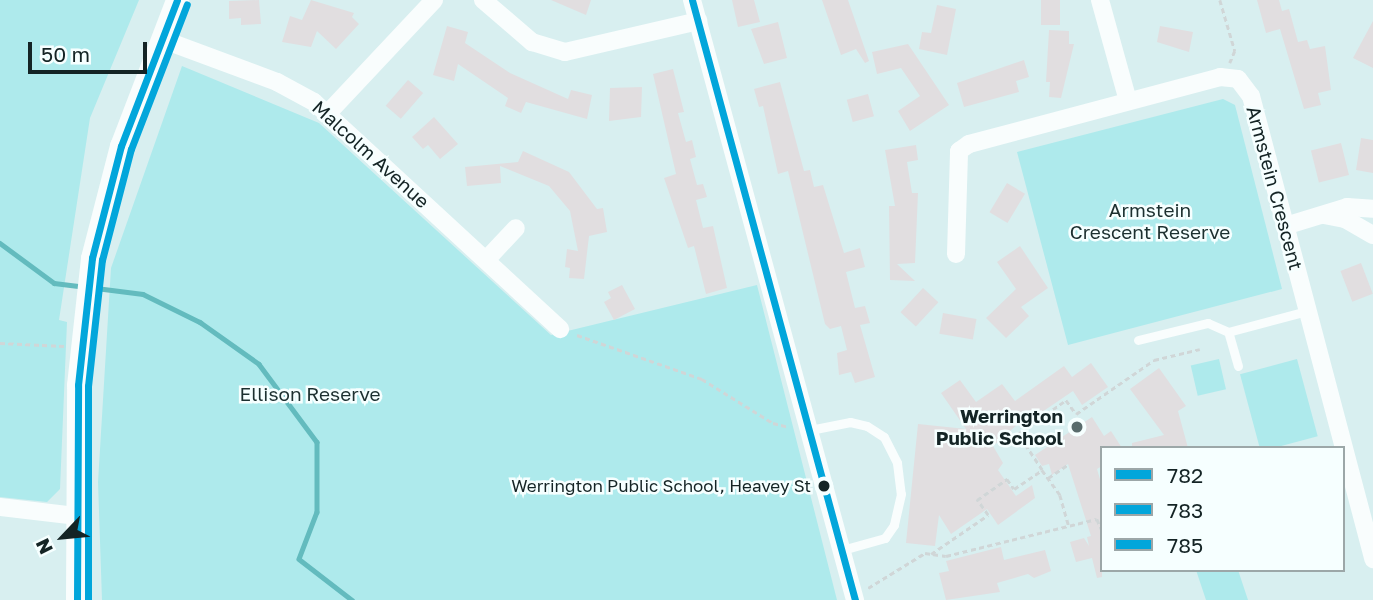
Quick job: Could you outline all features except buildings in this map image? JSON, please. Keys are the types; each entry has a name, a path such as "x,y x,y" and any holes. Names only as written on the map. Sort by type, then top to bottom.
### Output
{"street":[{"path":"77,600 81,347 92,258 121,146 164,40 177,0"},
{"path":"328,113 434,0"},
{"path":"483,0 532,42 565,52 698,21"},
{"path":"692,0 772,305 810,430 842,550 861,594"},
{"path":"1100,0 1128,101"},
{"name":"Malcolm Avenue","path":"164,40 277,82 328,113 560,329"},
{"name":"Armstein Crescent","path":"956,254 958,151 982,139 1220,77 1238,79 1251,96 1343,446"},
{"path":"1285,226 1347,207 1373,209"},
{"path":"1324,215 1345,219 1373,235"},
{"path":"487,259 516,228"},
{"name":"Armstein Crescent","path":"1345,454 1373,559"},
{"path":"0,507 77,516"}],"lane":[{"path":"1138,340 1208,323 1228,332 1307,311"},
{"path":"1228,332 1238,366"},
{"path":"810,430 850,422 867,426 884,437 897,463 901,494 894,525 885,538 842,550"}],"path":[{"path":"1220,0 1235,51 1228,66"},
{"path":"560,329 626,356 702,379 773,424 789,428"},
{"path":"0,343 81,347"},
{"path":"1069,527 1060,495 1018,434 1066,400 1076,414 1154,360 1200,349"},
{"path":"1048,478 1069,464"},
{"path":"931,554 988,516 977,500 1007,479 1014,489 1042,470"},
{"path":"861,594 917,557 931,554 946,556 1097,519 1100,526"}],"green space":[{"path":"0,0 139,0 90,118 59,320 67,322 60,489 47,502 0,497"},
{"name":"Ellison Reserve","path":"182,66 319,123 551,335 757,285 837,600 102,600 98,482 111,268"},
{"name":"Armstein Crescent Reserve","path":"1223,99 1235,105 1282,289 1068,345 1017,152"},
{"path":"1219,359 1226,389 1198,396 1191,366"},
{"path":"1297,359 1318,436 1281,446 1259,446 1240,374"},
{"path":"1197,572 1239,572 1248,600 1206,600"}],"waterway":[{"path":"0,243 54,283 80,286"},
{"path":"96,288 143,294 200,322 259,364 317,442 317,512 299,559 352,600"}],"transit line":[{"name":"782","path":"77,600 78,385 92,258 121,146 177,0"},
{"name":"785","path":"692,0 855,600"},
{"name":"783","path":"88,600 88,386 102,260 131,149 187,4"}],"place":[{"name":"Werrington Public School","path":"1077,427"},
{"name":"Werrington Public School, Heavey St","path":"824,486"}]}
